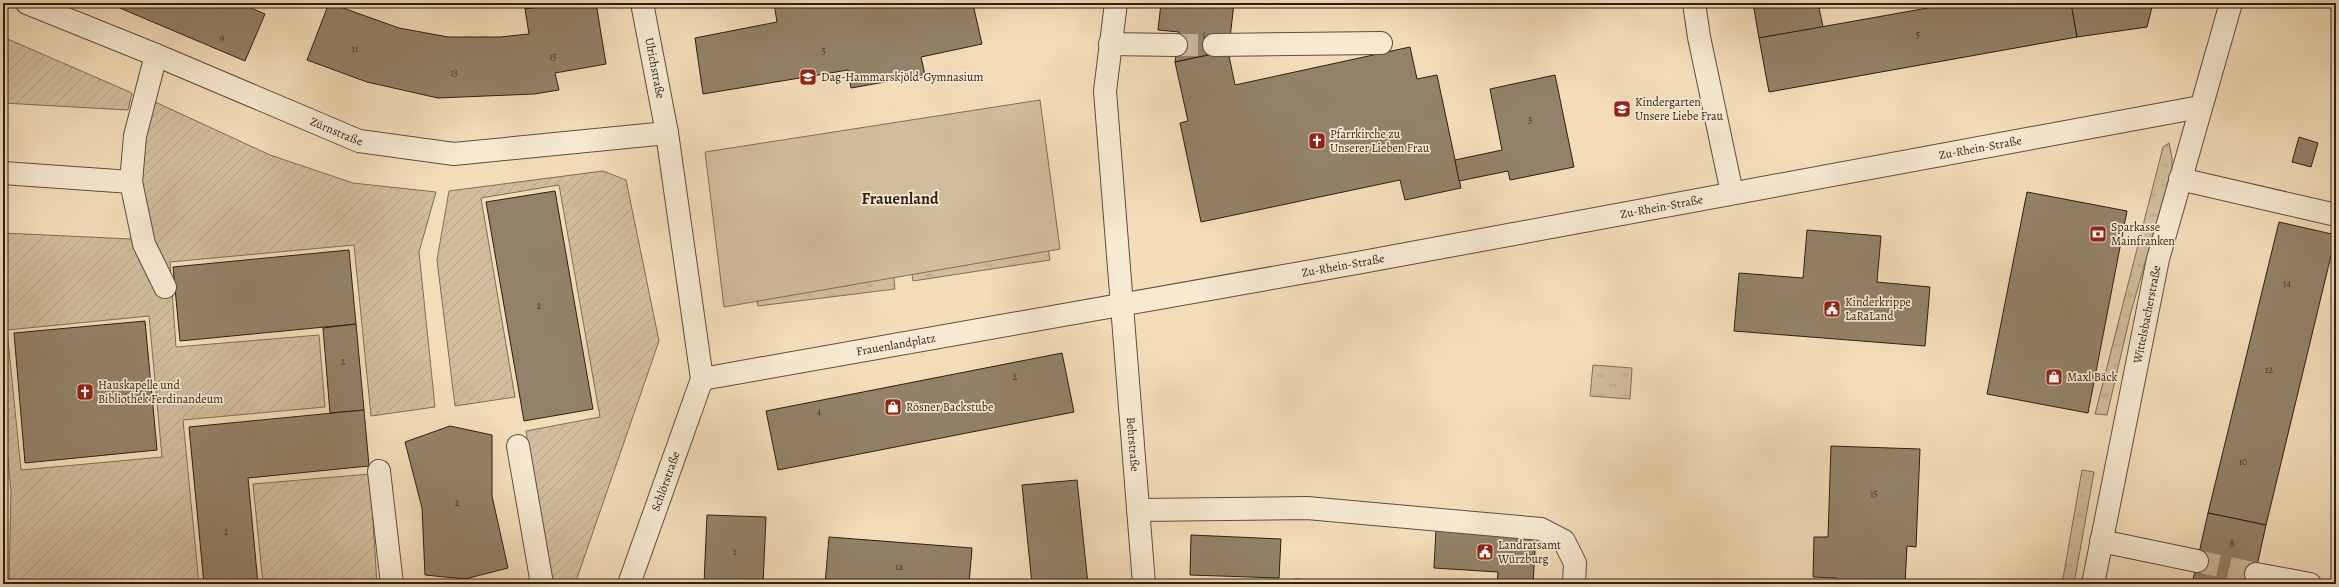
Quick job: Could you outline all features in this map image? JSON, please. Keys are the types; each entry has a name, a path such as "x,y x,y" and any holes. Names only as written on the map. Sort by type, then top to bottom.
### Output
{"street":[{"name":"Zürnstraße","path":"27,3 156,55 359,141 454,154 668,133"},
{"name":"Ulrichstraße","path":"642,3 668,133"},
{"path":"1116,3 1105,91 1114,221 1123,304"},
{"path":"1694,3 1699,37 1732,193"},
{"name":"Wittelsbacherstraße","path":"2093,584 2158,259 2200,107 2231,3"},
{"path":"1214,45 1381,43"},
{"path":"1110,44 1176,46"},
{"path":"156,55 135,136 130,182 144,244 165,287"},
{"name":"Zu-Rhein-Straße","path":"1123,304 2200,107"},
{"path":"668,133 702,379"},
{"path":"3,173 130,182"},
{"path":"2180,179 2336,215"},
{"name":"Frauenlandplatz","path":"702,379 917,342 1123,304"},
{"name":"Behrstraße","path":"1123,304 1130,425 1144,584"},
{"name":"Schlörstraße","path":"629,584 702,379"},
{"path":"518,446 542,584"},
{"path":"380,471 392,584"},
{"path":"1138,510 1307,508 1541,529 1564,541 1575,563 1574,584"},
{"path":"2101,541 2197,562"},
{"path":"2256,574 2310,584"}],"green space":[{"path":"3,37 132,93 128,110 3,103"},
{"path":"1040,100 1060,249 724,307 705,152"},
{"path":"153,101 270,155 353,183 436,192 419,252 435,407 371,416 354,245 170,262 176,347 319,335 325,407 183,420 199,584 9,584 11,492 3,403 3,233 131,239 135,160","holes":["149,316 162,457 21,470 7,330"]},
{"path":"2169,143 2172,168 2131,312 2107,415 2095,414 2163,147"},
{"path":"603,171 626,180 659,341 575,584 548,584 526,431 600,417 559,185 481,198 515,397 455,406 437,260 449,191"},
{"path":"1047,241 1050,260 913,281 910,262"},
{"path":"893,269 895,289 758,306 755,287"},
{"path":"1593,365 1632,368 1630,399 1590,396"},
{"path":"2082,470 2094,472 2074,584 2062,584"},
{"path":"370,474 377,584 263,584 253,484"}],"building":[{"path":"108,3 239,3 265,14 245,61"},
{"path":"329,3 399,28 448,37 500,37 529,34 525,9 559,3 596,3 606,64 555,73 559,90 534,94 438,98 367,82 307,60"},
{"path":"524,3 559,3 525,9"},
{"path":"774,3 978,3 973,4 982,44 921,57 925,75 851,88 848,70 703,94 695,38 777,22"},
{"path":"1161,3 1234,3 1230,38 1213,54 1175,62 1179,32 1158,30"},
{"path":"1753,3 1818,3 1823,27 1759,38"},
{"path":"1956,3 2071,3 2077,37 1769,92 1759,38"},
{"path":"2071,3 2153,3 2147,27 2077,37"},
{"name":"Pfarrkirche zu Unserer Lieben Frau","path":"1410,47 1417,79 1437,75 1461,188 1405,200 1400,180 1201,222 1180,123 1188,121 1175,62 1228,51 1235,85"},
{"path":"1555,75 1574,167 1510,180 1508,171 1459,181 1455,160 1502,150 1490,89"},
{"path":"2299,137 2318,143 2311,167 2292,162"},
{"path":"555,191 593,409 524,421 486,202"},
{"path":"2027,192 2127,211 2088,413 1987,394"},
{"path":"2279,222 2336,235 2266,525 2208,513"},
{"name":"Kinderkrippe LaRaLand","path":"1807,230 1881,236 1877,282 1930,287 1925,346 1734,331 1739,273 1803,278"},
{"path":"349,250 356,324 180,341 173,267"},
{"name":"Hauskapelle und Bibliothek Ferdinandeum","path":"145,321 157,450 25,463 14,333"},
{"path":"356,324 364,410 330,413 323,328"},
{"path":"1062,353 1074,412 778,470 766,411"},
{"path":"364,410 369,466 248,478 258,584 204,584 189,427"},
{"path":"450,426 492,435 492,496 508,568 465,579 425,575 422,508 405,442"},
{"path":"1831,446 1920,449 1916,547 1907,546 1905,584 1836,584 1836,578 1813,577 1814,537 1828,537"},
{"path":"1077,480 1088,584 1032,584 1022,485"},
{"path":"2208,513 2266,525 2253,584 2192,584"},
{"path":"707,515 766,517 763,584 704,584"},
{"name":"Landratsamt Würzburg","path":"1436,529 1536,535 1533,584 1497,584 1498,572 1434,568"},
{"path":"1191,535 1281,539 1279,578 1190,575"},
{"path":"829,537 972,548 969,584 825,584"},
{"path":"1295,579 1369,584 1295,584"}],"tunnel":[{"path":"1176,45 1214,45"},
{"path":"2197,561 2256,574"}],"place":[{"name":"Dag-Hammarskjöld-Gymnasium","path":"808,77"},
{"name":"Kindergarten Unsere Liebe Frau","path":"1622,109"},
{"name":"Pfarrkirche zu Unserer Lieben Frau","path":"1317,141"},
{"name":"Sparkasse Mainfranken","path":"2098,234"},
{"name":"Kinderkrippe LaRaLand","path":"1832,309"},
{"name":"Maxl Bäck","path":"2054,377"},
{"name":"Hauskapelle und Bibliothek Ferdinandeum","path":"85,392"},
{"name":"Rösner Backstube","path":"893,407"},
{"name":"Landratsamt Würzburg","path":"1485,552"}],"district":[{"name":"Frauenland","path":"900,199"}]}
